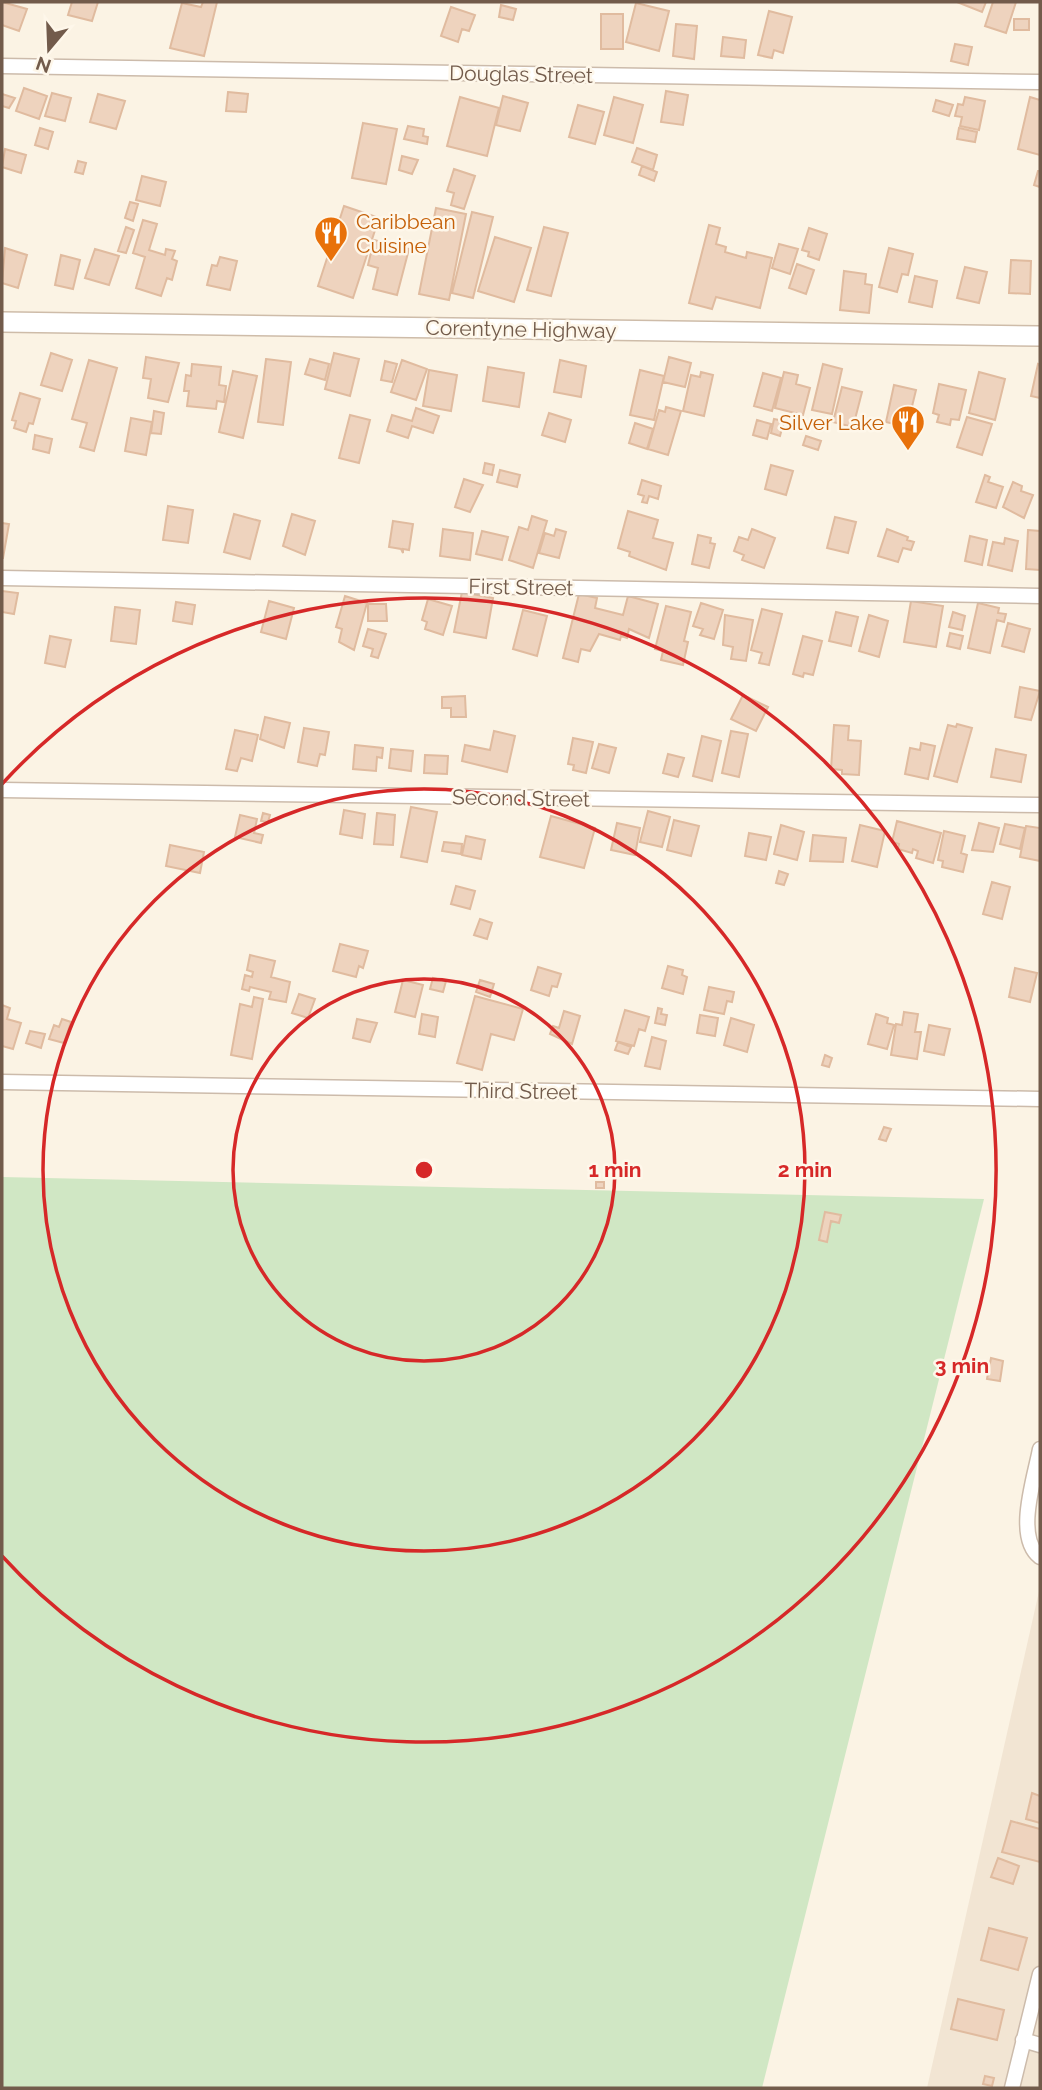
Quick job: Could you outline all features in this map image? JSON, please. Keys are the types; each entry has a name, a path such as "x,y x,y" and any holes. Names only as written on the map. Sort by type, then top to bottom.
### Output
{"main road":[{"name":"Corentyne Highway","path":"2,322 1040,335"}],"street":[{"name":"Douglas Street","path":"2,66 1040,82"},
{"name":"First Street","path":"2,578 1040,596"},
{"name":"Second Street","path":"2,790 1040,806"},
{"name":"Third Street","path":"2,1082 1040,1099"},
{"path":"1038,1555 1026,1524 1040,1450"},
{"path":"1012,2088 1040,1974"},
{"path":"1023,2040 1040,2045"}],"shaded area":[{"path":"1040,1587 1040,2088 927,2088"}],"green space":[{"path":"2,1177 984,1199 762,2088 2,2088"}],"building":[{"path":"2,2 27,9 19,31 2,25"},
{"path":"72,2 98,2 92,21 68,15"},
{"path":"203,2 217,2 204,56 170,48 182,3 201,7"},
{"path":"957,2 986,2 982,12"},
{"path":"993,2 1016,2 1006,33 985,26"},
{"path":"636,3 669,11 659,51 626,42"},
{"path":"501,5 516,9 513,20 499,17"},
{"path":"451,7 475,15 469,31 462,29 458,42 441,36"},
{"path":"769,11 792,17 783,53 774,50 772,58 758,55"},
{"path":"601,14 623,14 623,49 601,49"},
{"path":"1014,19 1029,19 1029,30 1014,30"},
{"path":"676,24 697,26 694,59 673,56"},
{"path":"723,37 746,40 744,58 721,56"},
{"path":"955,44 972,47 968,65 951,61"},
{"path":"24,88 47,96 39,119 16,111"},
{"path":"666,91 688,95 683,125 661,122"},
{"path":"228,92 248,94 246,112 226,111"},
{"path":"52,93 71,98 65,121 45,116"},
{"path":"2,94 15,98 9,108 2,106"},
{"path":"98,94 125,101 116,129 90,122"},
{"path":"503,96 528,103 520,131 496,125"},
{"path":"460,97 499,108 487,156 447,146"},
{"path":"614,97 643,105 633,143 604,135"},
{"path":"965,97 985,101 979,130 960,126 962,117 955,116 958,104 963,105"},
{"path":"1030,97 1040,100 1040,155 1018,149"},
{"path":"936,100 953,105 949,116 933,111"},
{"path":"578,105 604,112 595,144 569,137"},
{"path":"363,123 397,129 386,184 352,178"},
{"path":"408,126 424,129 423,136 428,137 427,144 404,139"},
{"path":"40,128 53,132 48,149 35,145"},
{"path":"959,128 977,132 975,142 957,139"},
{"path":"637,148 657,155 653,170 632,162"},
{"path":"5,149 26,155 21,173 2,167"},
{"path":"402,156 418,160 412,174 399,170"},
{"path":"78,161 86,163 83,174 75,172"},
{"path":"642,166 657,172 654,181 639,175"},
{"path":"454,169 475,176 464,209 451,205 454,193 447,191"},
{"path":"1040,171 1040,187 1034,185"},
{"path":"142,176 166,182 160,206 136,200"},
{"path":"130,202 138,204 133,221 125,218"},
{"path":"344,206 379,218 353,298 318,286"},
{"path":"436,208 466,214 449,300 419,294"},
{"path":"472,212 493,217 473,298 452,293"},
{"path":"143,220 157,224 149,250 165,255 166,249 175,251 172,259 177,261 172,280 167,278 161,296 136,288 145,257 133,253"},
{"path":"709,225 720,228 716,244 726,247 725,252 746,258 747,252 772,258 760,308 716,297 712,309 689,303"},
{"path":"126,227 134,230 126,253 118,251"},
{"path":"544,227 568,233 551,296 527,290"},
{"path":"809,228 827,234 819,260 808,256 809,252 802,250"},
{"path":"495,237 531,248 514,302 478,291"},
{"path":"374,240 409,249 397,295 373,289 378,268 368,265"},
{"path":"779,244 798,249 790,274 772,268"},
{"path":"5,248 27,255 18,288 2,283"},
{"path":"889,248 913,254 908,275 902,274 897,292 879,287"},
{"path":"95,249 119,256 109,285 85,278"},
{"path":"61,255 80,260 73,289 55,285"},
{"path":"220,257 237,261 230,290 207,285 212,265 217,266"},
{"path":"1011,260 1031,261 1030,294 1009,293"},
{"path":"797,264 814,270 806,294 789,288"},
{"path":"965,267 987,272 979,303 957,298"},
{"path":"844,271 866,274 865,284 872,285 869,313 840,310"},
{"path":"915,276 937,281 932,307 909,302"},
{"path":"51,353 72,360 62,391 41,385"},
{"path":"334,353 359,359 350,396 325,389"},
{"path":"146,357 179,363 168,402 148,398 151,379 143,378"},
{"path":"669,357 691,363 685,387 663,382"},
{"path":"266,359 291,362 283,425 258,422"},
{"path":"310,359 329,364 325,380 305,374"},
{"path":"89,360 117,368 94,451 80,447 87,423 72,419"},
{"path":"402,360 427,369 416,400 391,392"},
{"path":"560,360 586,366 581,397 554,392"},
{"path":"385,361 397,364 392,382 381,380"},
{"path":"192,364 221,367 219,385 226,386 224,402 217,401 216,409 187,406 189,391 184,391 186,375 191,376"},
{"path":"823,364 842,369 832,414 812,410"},
{"path":"1038,364 1040,365 1040,398 1031,396"},
{"path":"488,367 524,373 519,407 483,401"},
{"path":"429,370 457,375 451,411 423,406"},
{"path":"640,370 664,376 654,420 630,415"},
{"path":"233,371 257,376 243,438 219,432"},
{"path":"701,372 713,375 704,416 683,411 691,375 700,377"},
{"path":"784,372 798,375 796,384 810,388 803,415 775,408"},
{"path":"979,372 1005,379 995,420 969,413"},
{"path":"763,373 781,378 772,411 754,406"},
{"path":"939,384 966,390 959,420 951,419 950,425 937,422 939,415 933,413"},
{"path":"894,385 916,390 907,427 886,422"},
{"path":"842,387 862,392 853,427 833,422"},
{"path":"20,393 40,399 33,424 29,423 26,432 14,428 16,421 12,420"},
{"path":"666,407 681,411 668,455 648,449 659,410 665,412"},
{"path":"416,408 439,416 433,433 412,426 408,438 387,431 392,415 412,421"},
{"path":"154,411 164,413 161,434 151,433"},
{"path":"549,413 571,420 565,442 542,435"},
{"path":"350,415 370,420 359,463 339,458"},
{"path":"967,417 992,424 982,455 957,447"},
{"path":"131,418 152,422 146,455 125,451"},
{"path":"774,419 784,421 780,436 771,433"},
{"path":"757,420 771,424 767,439 753,435"},
{"path":"635,423 653,429 647,449 629,443"},
{"path":"35,435 52,439 49,453 33,449"},
{"path":"806,436 821,441 818,450 803,445"},
{"path":"485,463 494,465 492,475 483,473"},
{"path":"771,465 793,471 786,495 765,489"},
{"path":"500,470 520,475 517,487 497,482"},
{"path":"985,475 990,477 988,482 1003,487 996,508 976,502"},
{"path":"464,479 483,485 470,512 455,507"},
{"path":"642,480 661,486 658,499 649,496 647,503 642,502 644,496 638,494"},
{"path":"1013,482 1022,486 1021,491 1033,495 1024,518 1003,507"},
{"path":"168,506 193,510 188,543 163,540"},
{"path":"628,511 658,520 653,538 673,543 666,570 629,556 630,552 618,548"},
{"path":"234,514 260,521 250,559 224,552"},
{"path":"292,514 315,521 305,555 283,546"},
{"path":"532,516 547,521 533,568 509,560 519,527 528,530"},
{"path":"835,517 856,522 848,553 827,548"},
{"path":"393,521 413,524 409,550 403,549 403,553 401,549 389,547"},
{"path":"2,523 9,524 3,558 2,558"},
{"path":"443,529 473,533 470,560 440,556"},
{"path":"556,529 566,532 559,558 539,553 545,533 554,536"},
{"path":"752,529 775,538 764,568 742,560 744,555 734,551 739,537 748,540"},
{"path":"887,529 914,542 911,550 903,548 898,562 878,556"},
{"path":"1028,530 1040,531 1040,570 1026,569"},
{"path":"482,531 508,537 502,560 476,554"},
{"path":"698,535 711,538 710,543 715,544 709,568 692,564"},
{"path":"970,536 987,540 982,565 965,561"},
{"path":"1005,538 1018,541 1012,571 988,565 993,542 1004,544"},
{"path":"2,591 18,593 14,614 2,612"},
{"path":"462,592 493,598 486,638 454,632"},
{"path":"579,594 597,598 595,608 623,615 628,596 658,604 649,638 629,629 627,638 621,636 620,640 599,634 590,651 581,649 578,662 563,658"},
{"path":"345,596 367,603 354,650 339,642 342,629 336,627"},
{"path":"428,599 452,606 443,635 425,629 427,622 422,620"},
{"path":"269,601 294,608 286,639 261,632"},
{"path":"911,601 943,606 936,647 904,642"},
{"path":"176,602 195,605 192,624 173,621"},
{"path":"701,603 723,610 714,639 700,635 703,629 693,626"},
{"path":"978,603 999,608 998,613 1006,614 1004,622 997,620 990,653 968,648"},
{"path":"368,604 386,604 387,621 368,621"},
{"path":"666,606 691,612 684,641 688,642 683,665 661,660 663,651 655,649"},
{"path":"115,607 140,610 136,644 111,641"},
{"path":"762,609 782,614 769,665 759,663 762,653 751,650"},
{"path":"523,610 547,616 537,656 513,649"},
{"path":"836,612 858,617 851,646 829,641"},
{"path":"953,612 965,616 962,630 949,627"},
{"path":"725,615 753,620 746,661 731,659 733,647 723,645"},
{"path":"869,615 888,621 879,657 859,651"},
{"path":"1008,623 1030,629 1024,652 1002,646"},
{"path":"368,629 386,634 378,658 371,656 373,649 363,646"},
{"path":"950,633 963,636 960,649 947,646"},
{"path":"50,636 71,640 65,667 45,663"},
{"path":"803,636 822,641 813,675 804,673 803,677 793,674"},
{"path":"1020,687 1040,691 1031,720 1015,717"},
{"path":"743,695 768,707 756,731 731,719"},
{"path":"465,696 466,717 451,717 451,708 442,708 442,697"},
{"path":"265,717 290,723 284,748 260,739"},
{"path":"957,724 972,728 957,782 934,776 948,725 956,727"},
{"path":"834,725 849,726 848,740 861,741 859,775 842,774 842,770 831,769"},
{"path":"304,728 329,732 325,755 320,754 317,766 298,762"},
{"path":"235,730 258,735 252,761 241,758 237,771 226,769"},
{"path":"494,731 515,736 507,772 462,761 465,745 490,750"},
{"path":"731,731 748,734 739,777 722,773"},
{"path":"702,736 721,741 712,781 693,776"},
{"path":"573,738 593,742 586,773 573,770 574,765 568,764"},
{"path":"921,743 935,746 928,779 905,774 910,748 920,750"},
{"path":"599,744 616,748 609,773 592,768"},
{"path":"355,745 383,748 382,758 377,757 376,771 353,769"},
{"path":"391,749 413,751 411,771 389,768"},
{"path":"996,749 1026,755 1021,782 991,777"},
{"path":"668,754 684,758 678,777 663,773"},
{"path":"425,755 448,756 447,774 424,773"},
{"path":"411,807 437,812 427,862 401,857"},
{"path":"344,810 365,814 362,838 340,834"},
{"path":"648,811 670,817 662,847 640,842"},
{"path":"263,813 270,815 268,822 261,821"},
{"path":"377,813 395,815 393,845 374,844"},
{"path":"240,815 257,819 254,833 263,835 261,843 235,837"},
{"path":"551,816 595,828 584,868 540,857"},
{"path":"674,820 699,826 691,856 667,850"},
{"path":"897,821 941,833 933,863 916,858 918,851 913,849 912,853 898,849 899,844 892,842"},
{"path":"617,823 640,828 635,855 611,850"},
{"path":"979,823 999,828 993,852 972,850"},
{"path":"1005,824 1025,828 1020,849 1000,844"},
{"path":"781,825 804,832 797,860 774,854"},
{"path":"860,825 885,831 877,867 852,861"},
{"path":"1026,826 1040,828 1040,861 1020,857"},
{"path":"944,831 965,836 961,853 967,855 963,872 942,867 943,861 938,860"},
{"path":"749,833 771,837 766,860 745,856"},
{"path":"813,835 846,838 843,862 810,861"},
{"path":"466,836 485,840 481,859 462,855"},
{"path":"444,842 462,844 461,854 442,851"},
{"path":"170,845 204,852 200,873 166,866"},
{"path":"779,871 788,874 784,885 776,883"},
{"path":"992,882 1010,887 1002,919 983,914"},
{"path":"456,886 475,891 470,909 451,904"},
{"path":"480,919 492,923 487,939 474,935"},
{"path":"340,944 368,951 363,968 359,966 356,977 333,971"},
{"path":"250,955 275,961 271,977 290,982 286,1002 269,999 271,992 250,987 249,991 242,989 245,975 252,977 253,972 247,970"},
{"path":"668,966 683,970 682,975 687,977 683,994 662,988"},
{"path":"538,967 561,974 557,987 552,986 549,996 531,990"},
{"path":"1015,968 1037,973 1030,1002 1009,997"},
{"path":"433,978 446,981 443,992 430,989"},
{"path":"403,980 423,985 415,1017 395,1012"},
{"path":"480,980 494,984 490,997 476,992"},
{"path":"709,987 734,992 732,1002 727,1001 724,1014 704,1010"},
{"path":"299,994 315,999 308,1018 292,1013"},
{"path":"475,996 523,1009 514,1040 491,1034 482,1070 457,1063"},
{"path":"254,997 263,999 252,1059 231,1055 240,1004 252,1007"},
{"path":"2,1005 10,1008 7,1019 21,1023 13,1049 2,1046"},
{"path":"658,1008 662,1009 661,1014 667,1015 665,1025 655,1023"},
{"path":"625,1010 649,1017 645,1031 639,1029 634,1046 616,1041"},
{"path":"564,1011 580,1016 572,1044 550,1034 553,1026 559,1028"},
{"path":"904,1012 918,1014 915,1032 921,1032 917,1059 891,1055 896,1024 902,1025"},
{"path":"422,1014 438,1017 435,1037 419,1034"},
{"path":"876,1014 888,1018 887,1023 894,1025 887,1049 868,1044"},
{"path":"700,1015 718,1018 715,1036 697,1033"},
{"path":"731,1018 754,1025 747,1052 724,1045"},
{"path":"62,1019 71,1022 64,1043 49,1039 54,1025 59,1027"},
{"path":"357,1019 377,1023 370,1042 353,1038"},
{"path":"929,1025 950,1029 944,1055 924,1051"},
{"path":"30,1031 45,1034 41,1048 26,1043"},
{"path":"652,1037 666,1041 660,1069 645,1066"},
{"path":"618,1042 631,1047 628,1054 615,1050"},
{"path":"825,1055 832,1058 829,1067 822,1065"},
{"path":"884,1127 891,1129 886,1141 879,1139"},
{"path":"596,1182 604,1182 604,1188 596,1188"},
{"path":"825,1212 841,1215 839,1223 831,1221 827,1242 819,1240"},
{"path":"991,1358 1003,1361 1000,1381 987,1379"},
{"path":"1032,1793 1040,1796 1040,1823 1026,1819"},
{"path":"1011,1821 1040,1829 1040,1862 1002,1852"},
{"path":"998,1858 1019,1866 1013,1884 991,1877"},
{"path":"989,1928 1027,1938 1018,1970 981,1960"},
{"path":"958,1999 1004,2010 997,2040 951,2029"},
{"path":"985,2076 994,2078 992,2086 983,2084"}],"place":[{"name":"Caribbean Cuisine","path":"331,263"},
{"name":"Silver Lake","path":"908,452"}]}
